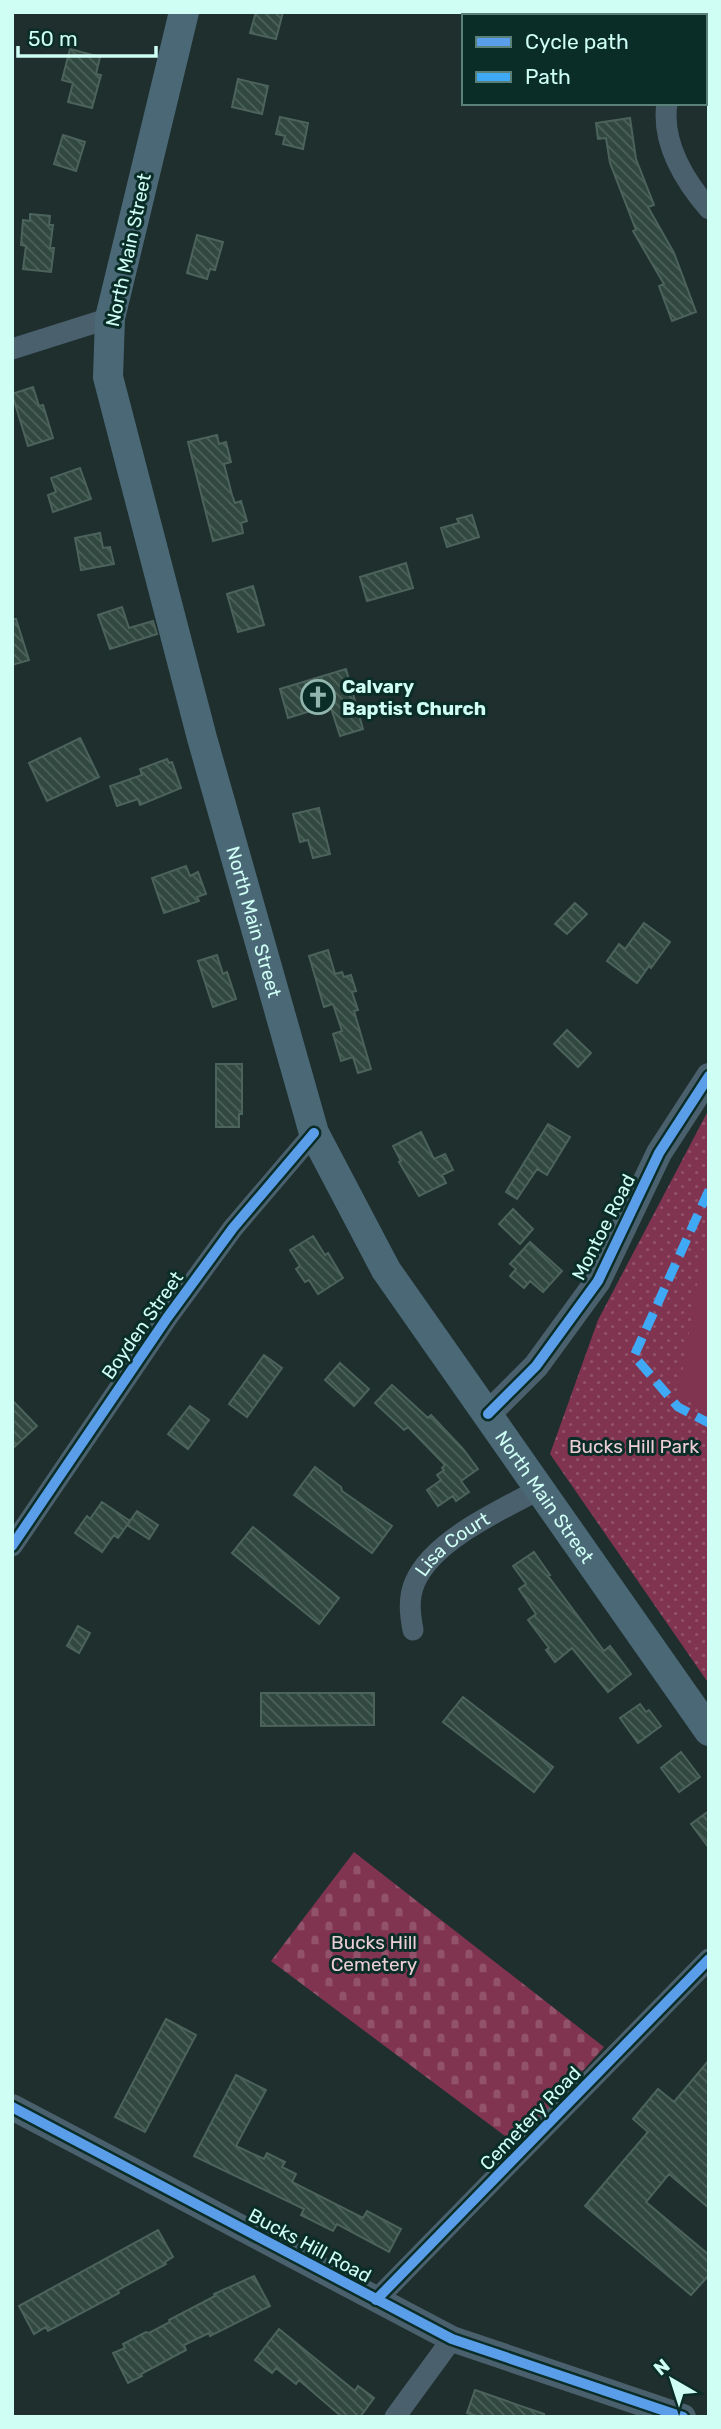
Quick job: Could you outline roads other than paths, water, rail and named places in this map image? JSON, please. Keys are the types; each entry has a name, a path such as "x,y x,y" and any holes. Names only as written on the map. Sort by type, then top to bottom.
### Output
{"main road":[{"name":"North Main Street","path":"184,12 110,318 108,377 202,738 314,1133 386,1270 709,1731"}],"street":[{"path":"667,105 672,150 690,187 709,209"},
{"path":"12,349 110,318"},
{"name":"Montoe Road","path":"488,1414 536,1366 598,1281 659,1153 709,1076"},
{"name":"Boyden Street","path":"12,1546 167,1318 233,1228 314,1133"},
{"name":"Lisa Court","path":"413,1630 409,1609 415,1582 436,1552 480,1521 540,1489"},
{"name":"Cemetery Road","path":"376,2300 709,1959"},
{"name":"Bucks Hill Road","path":"12,2107 452,2339 683,2417"},
{"path":"395,2417 452,2339"}],"place":[{"name":"Calvary Baptist Church","path":"318,697"}],"park label":[{"name":"Bucks Hill Park","path":"634,1446"},
{"name":"Bucks Hill Cemetery","path":"374,1953"}]}
